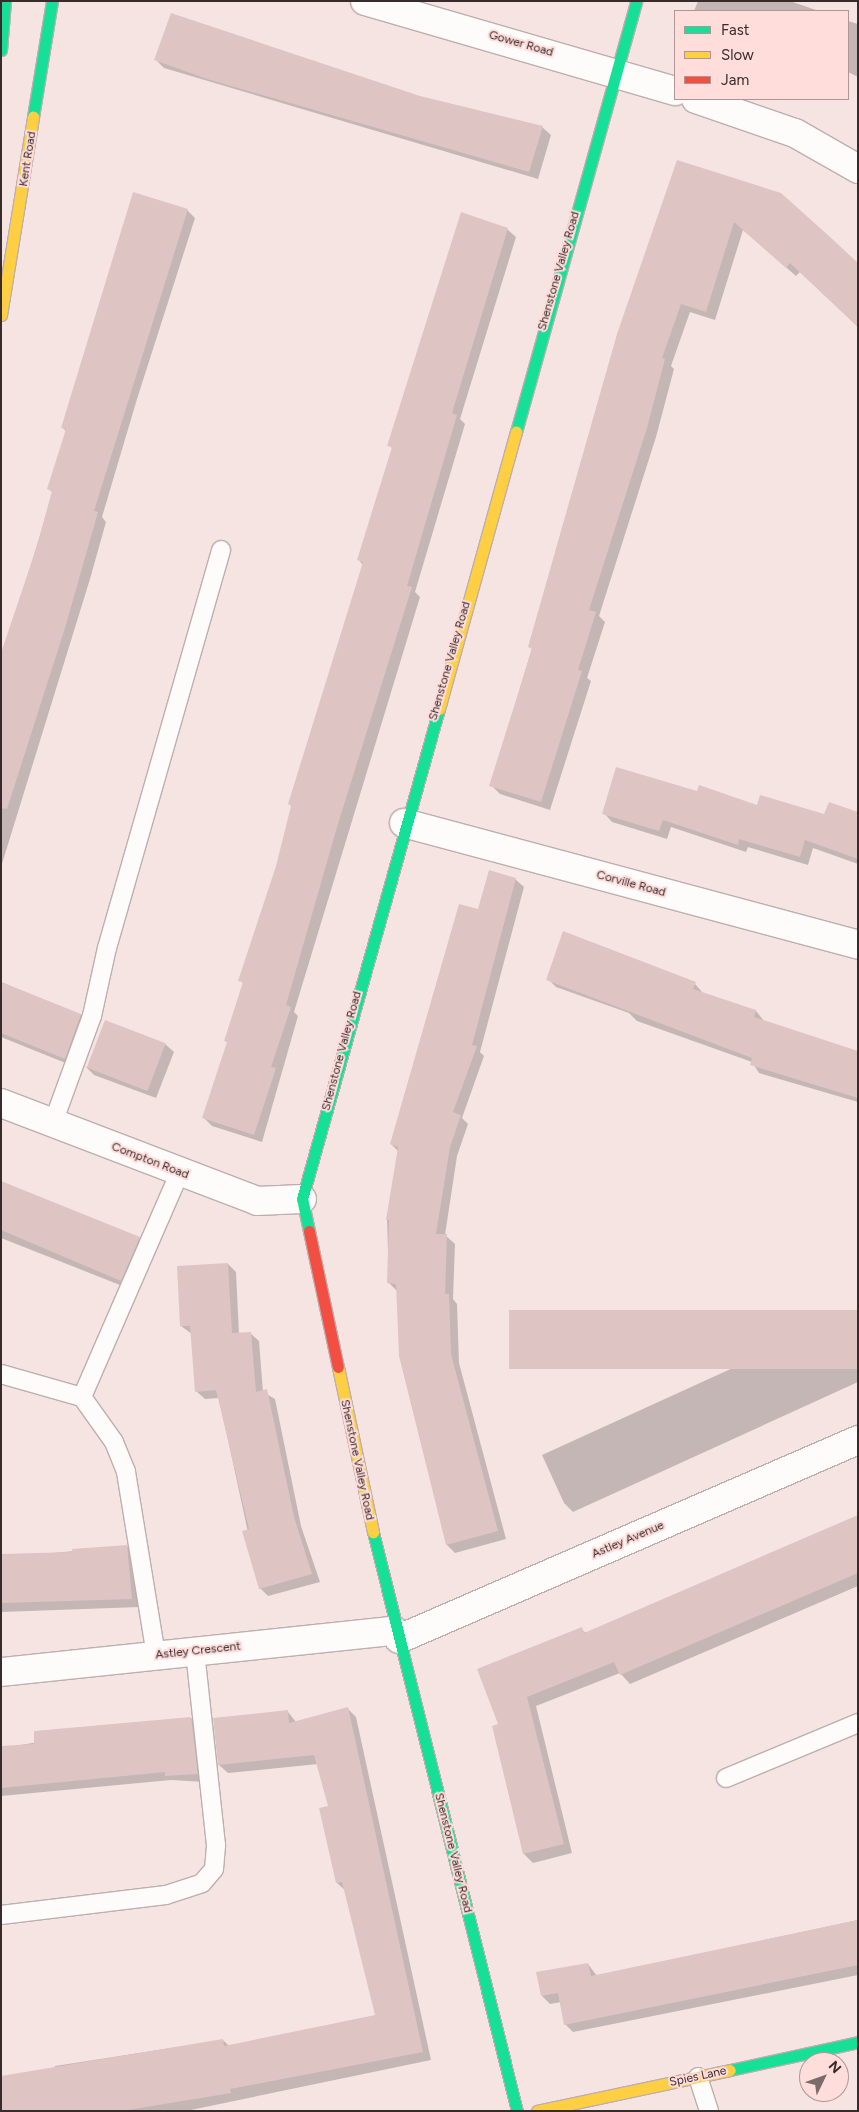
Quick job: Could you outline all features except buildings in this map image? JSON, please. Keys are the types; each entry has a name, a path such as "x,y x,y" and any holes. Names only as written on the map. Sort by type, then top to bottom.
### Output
{"street":[{"path":"1,50 5,1"},
{"name":"Kent Road","path":"1,315 52,1"},
{"name":"Gower Road","path":"365,1 616,71 674,92"},
{"name":"Shenstone Valley Road","path":"517,2111 396,1635 302,1199 404,823 636,1"},
{"path":"699,100 795,133 858,169"},
{"name":"Corville Road","path":"404,823 858,945"},
{"name":"Compton Road","path":"1,1104 258,1201 302,1199"},
{"name":"Astley Avenue","path":"396,1635 858,1440"},
{"name":"Astley Crescent","path":"1,1672 195,1652 396,1635"},
{"name":"Spies Lane","path":"537,2111 858,2042"}],"lane":[{"path":"53,1123 92,1016 107,948 221,550"},
{"path":"82,1397 180,1172"},
{"path":"1,1374 82,1397 114,1442 126,1472 156,1656"},
{"path":"1,1915 166,1896 202,1883 214,1869 216,1845 195,1652"},
{"path":"726,1778 858,1723"},
{"path":"698,2077 709,2111"}],"traffic: fast":[{"path":"1,50 5,1"},
{"path":"33,117 52,1"},
{"path":"516,432 636,1"},
{"path":"309,1231 302,1199 439,709"},
{"path":"373,1532 517,2111"},
{"path":"730,2070 858,2042"}],"traffic: slow":[{"path":"1,315 33,117"},
{"path":"439,709 516,432"},
{"path":"338,1367 373,1532"},
{"path":"537,2111 730,2070"}],"traffic: jam":[{"path":"309,1231 338,1367"}]}
